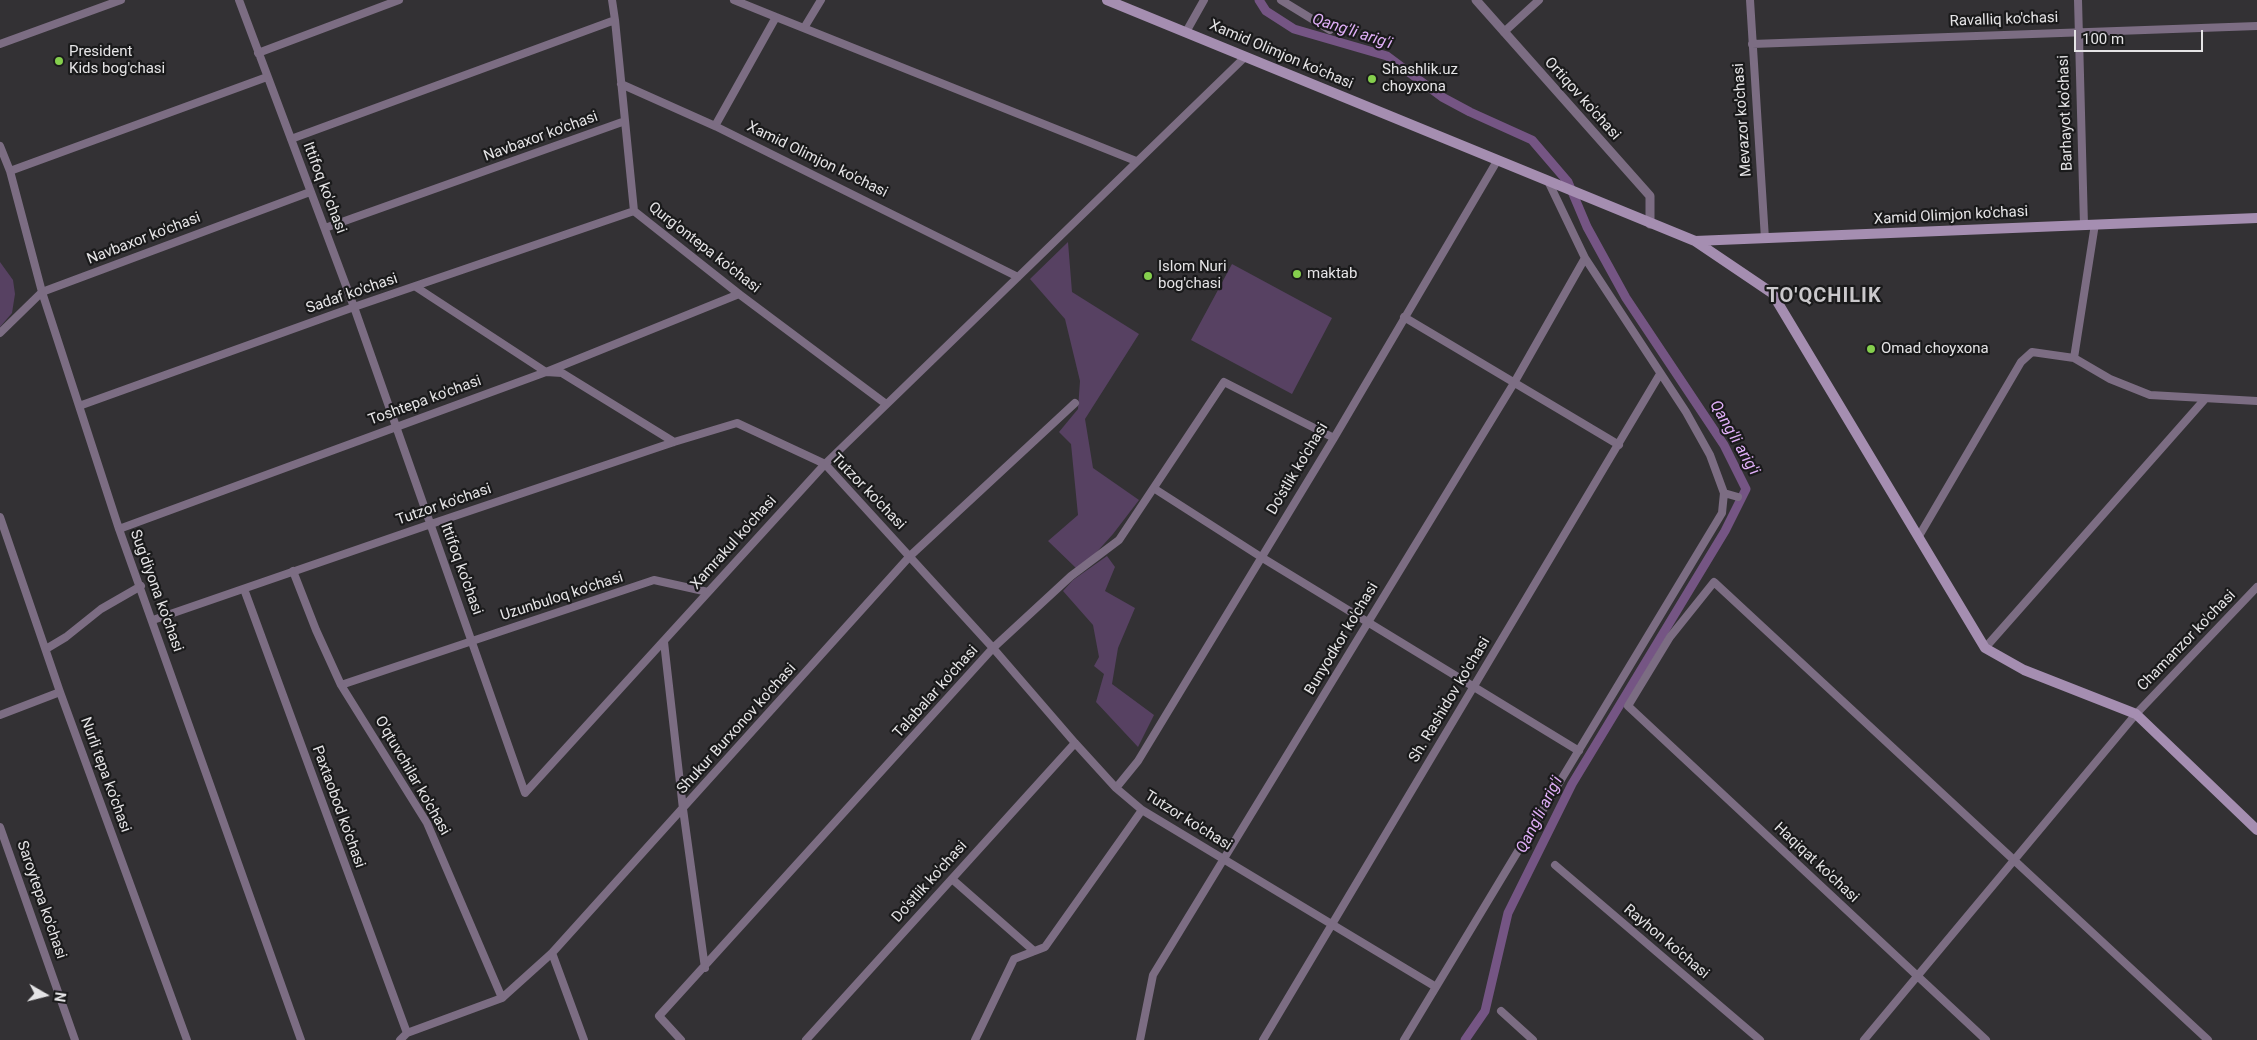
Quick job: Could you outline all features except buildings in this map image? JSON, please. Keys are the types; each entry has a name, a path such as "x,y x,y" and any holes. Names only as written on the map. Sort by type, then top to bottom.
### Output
{"main road":[{"name":"Xamid Olimjon ko'chasi","path":"1107,0 1564,190 1695,241 2257,218"},
{"path":"1695,241 1772,293 1985,648 2024,670 2136,714 2257,830"}],"street":[{"path":"0,44 121,0"},
{"name":"Ittifoq ko'chasi","path":"239,0 354,307 525,793 664,642"},
{"path":"258,53 399,0"},
{"name":"Qurg'ontepa ko'chasi","path":"612,0 634,211 739,294 886,404"},
{"path":"734,0 1136,161"},
{"path":"804,28 821,0"},
{"path":"1186,32 1204,0"},
{"path":"1281,0 1330,30"},
{"name":"Ortiqov ko'chasi","path":"1476,0 1650,196 1650,224"},
{"path":"1504,32 1539,0"},
{"name":"Mevazor ko'chasi","path":"1750,0 1766,239"},
{"name":"Barhayot ko'chasi","path":"2078,0 2084,225"},
{"path":"715,126 776,17"},
{"path":"291,139 615,20"},
{"name":"Ravalliq ko'chasi","path":"1752,44 2257,26"},
{"name":"Xamrakul ko'chasi","path":"664,642 825,464 1245,57"},
{"path":"10,171 267,77"},
{"name":"Xamid Olimjon ko'chasi","path":"621,84 715,126 1018,277"},
{"name":"Navbaxor ko'chasi","path":"325,228 625,122"},
{"name":"Sug'diyona ko'chasi","path":"0,146 10,171 42,292 119,529 141,586 301,1040"},
{"name":"Do'stlik ko'chasi","path":"1116,788 1138,761 1334,438 1498,161"},
{"path":"1404,1040 1722,513 1724,493 1710,455 1686,412 1585,258 1549,183"},
{"name":"Navbaxor ko'chasi","path":"0,333 42,292 310,192"},
{"name":"Sadaf ko'chasi","path":"79,406 354,307 634,211"},
{"path":"2074,358 2095,224"},
{"name":"Bunyodkor ko'chasi","path":"1140,1040 1153,975 1514,383 1585,258"},
{"path":"416,287 546,372 562,373 674,442"},
{"name":"Toshtepa ko'chasi","path":"119,529 546,372 739,294"},
{"path":"1404,317 1619,445"},
{"path":"1919,536 2021,362 2032,352 2074,358 2110,378 2150,395 2257,401"},
{"name":"Sh. Rashidov ko'chasi","path":"1263,1040 1660,374"},
{"name":"Talabalar ko'chasi","path":"682,1040 659,1016 705,968 993,648 1071,576 1119,540 1155,489 1224,382 1334,438"},
{"path":"1985,648 2205,399"},
{"name":"Shukur Burxonov ko'chasi","path":"400,1040 407,1033 502,998 552,953 910,556 1075,403"},
{"name":"Tutzor ko'chasi","path":"153,620 674,442 737,423 825,464 993,648 1116,788 1142,810 1436,987"},
{"path":"1155,489 1579,751"},
{"path":"1724,493 1738,498"},
{"name":"Nurli tepa ko'chasi","path":"0,517 60,692 187,1040"},
{"name":"O'qtuvchilar ko'chasi","path":"293,571 316,630 341,685 427,823 502,998"},
{"name":"Uzunbuloq ko'chasi","path":"341,685 654,580 708,592"},
{"name":"Haqiqat ko'chasi","path":"1986,1040 1628,706 1670,637 1714,582 2013,861"},
{"path":"46,649 101,609 141,586"},
{"name":"Chamanzor ko'chasi","path":"1864,1040 2136,714 2257,587"},
{"name":"Paxtaobod ko'chasi","path":"244,589 407,1033"},
{"path":"664,642 683,809 705,968"},
{"path":"0,715 60,692"},
{"name":"Do'stlik ko'chasi","path":"806,1040 1075,743"},
{"path":"975,1040 1014,959 1046,947 1142,810"},
{"name":"Saroytepa ko'chasi","path":"0,827 75,1040"},
{"path":"2013,861 2208,1040"},
{"name":"Rayhon ko'chasi","path":"1555,865 1760,1040"},
{"path":"952,879 1034,951"},
{"path":"552,953 584,1040"},
{"path":"1501,1011 1533,1040"}],"shaded area":[{"path":"1068,242 1072,292 1139,334 1085,419 1093,468 1139,500 1094,555 1076,568 1048,541 1078,515 1071,444 1059,432 1078,409 1080,381 1065,319 1030,279"},
{"path":"0,262 13,280 15,294 12,313 0,327"},
{"path":"1232,264 1332,318 1292,394 1191,340"},
{"path":"1107,556 1115,567 1105,591 1135,608 1118,648 1112,684 1154,715 1138,747 1096,702 1104,674 1094,666 1099,657 1093,625 1063,591 1073,580"}],"waterway":[{"name":"Qang'li arig'i","path":"1259,0 1266,11 1294,29 1387,56 1442,97 1532,140 1568,182 1587,227 1626,298 1724,445 1746,489 1725,531 1572,784 1508,913 1485,1011 1465,1040"}],"place":[{"name":"President Kids bog'chasi","path":"59,61"},
{"name":"Shashlik.uz choyxona","path":"1372,79"},
{"name":"maktab","path":"1297,274"},
{"name":"Islom Nuri bog'chasi","path":"1148,276"},
{"name":"Omad choyxona","path":"1871,349"}],"district":[{"name":"TO'QCHILIK","path":"1824,297"}]}
